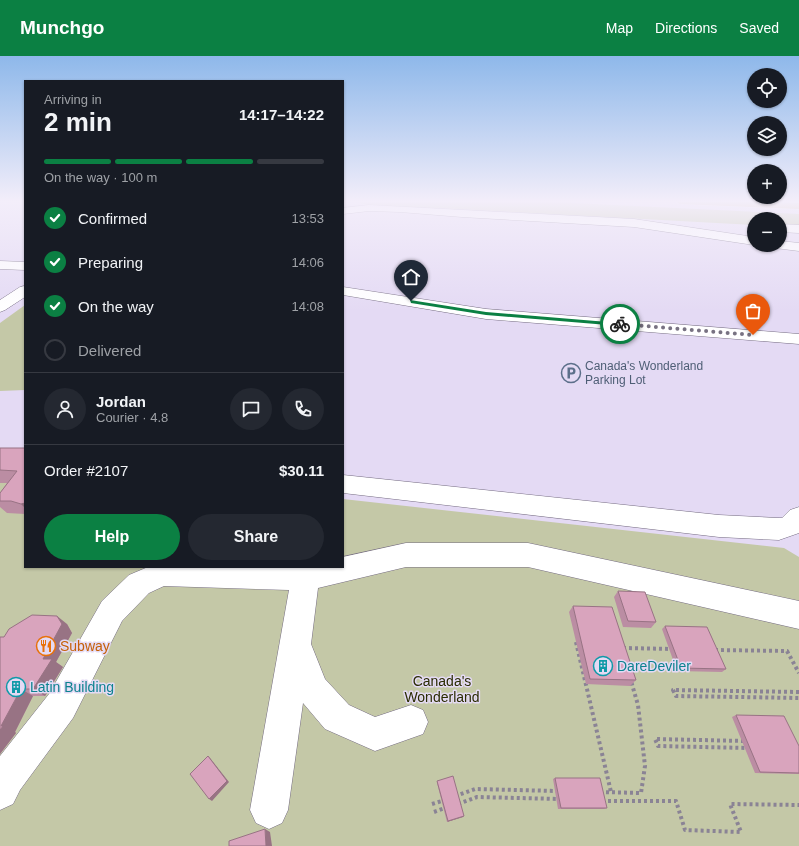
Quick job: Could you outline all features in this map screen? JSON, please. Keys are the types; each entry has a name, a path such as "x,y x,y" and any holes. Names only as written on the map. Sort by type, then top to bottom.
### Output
{"lane":[{"path":"733,238 747,240"},
{"path":"792,238 799,247"},
{"path":"0,265 24,266"},
{"path":"0,307 24,291"},
{"path":"344,291 486,314 799,339"},
{"path":"344,484 719,526 779,529 796,526"},
{"path":"0,791 7,777 61,706 112,611 139,584 162,574 305,578 406,554 528,555 799,615"},
{"path":"269,810 305,578"},
{"path":"296,643 313,690 337,717 375,734 411,722"}],"path":[{"path":"576,642 611,792"},
{"path":"622,655 619,648 676,649"},
{"path":"707,650 787,651 799,673"},
{"path":"595,792 641,793 645,766 638,704 629,676"},
{"path":"799,692 673,690 676,696 799,698"},
{"path":"751,741 655,739 658,746 752,748"},
{"path":"432,804 475,789 563,791"},
{"path":"454,805 477,797 567,800"},
{"path":"598,800 676,801 685,830 741,832 730,804 799,805"},
{"path":"434,812 449,807"}],"green space":[{"path":"24,306 24,390 0,391 0,323"},
{"name":"Canada's Wonderland","path":"0,460 24,461 24,568 344,568 344,499 784,548 799,557 799,846 0,846"}],"building":[{"path":"0,448 24,448 24,503 0,501 0,493 17,471 0,470"},
{"path":"618,591 645,592 656,622 628,621"},
{"name":"DareDeviler","path":"573,606 612,607 636,680 590,679"},
{"name":"Latin Building","path":"32,615 57,616 62,624 43,659 52,659 33,689 21,689 0,730 0,637 4,637 9,629"},
{"path":"665,626 707,627 726,669 681,668"},
{"path":"736,715 784,716 799,746 799,773 760,772"},
{"path":"208,756 227,781 209,799 190,774"},
{"path":"453,776 464,816 448,821 437,781"},
{"path":"555,778 600,778 607,808 561,808"},
{"path":"265,829 266,846 229,846 229,841"}],"way so far":[{"path":"620,324 753,335"}],"place":[{"name":"Canada's Wonderland Parking Lot","path":"571,373"},
{"name":"Subway","path":"46,646"},
{"name":"DareDeviler","path":"603,666"},
{"name":"Latin Building","path":"16,687"}],"route":[{"path":"411,301 486,314 620,324"}]}
